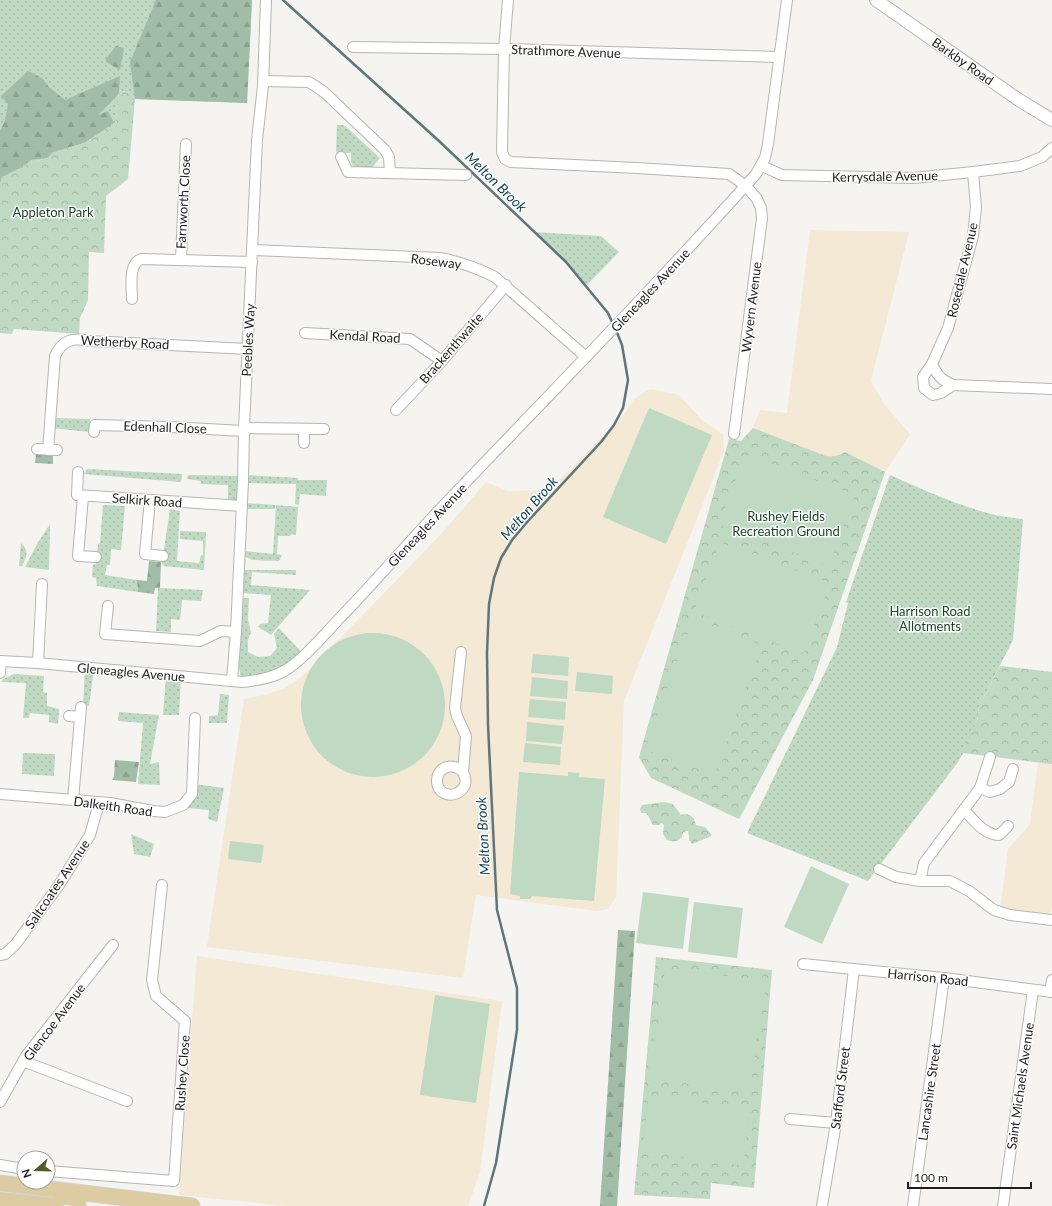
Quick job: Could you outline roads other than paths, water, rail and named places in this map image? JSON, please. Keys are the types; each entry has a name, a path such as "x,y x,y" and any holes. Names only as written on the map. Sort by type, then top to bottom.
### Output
{"main road":[{"path":"0,1183 16,1185"},
{"path":"56,1189 192,1206"},
{"path":"31,1190 32,1193 76,1198 78,1201 78,1206"},
{"path":"0,1200 56,1206"}],"street":[{"name":"Peebles Way","path":"232,680 236,632 242,506 257,140 264,81 266,0"},
{"path":"508,0 504,49 502,152 505,158 511,162 729,174 746,186"},
{"path":"762,166 768,144 787,0"},
{"name":"Barkby Road","path":"876,0 1051,120"},
{"name":"Strathmore Avenue","path":"353,47 504,49 779,57"},
{"path":"264,81 309,82 324,92 385,150 390,161 390,173"},
{"name":"Farnworth Close","path":"181,260 186,144"},
{"name":"Kerrysdale Avenue","path":"762,166 782,175 913,178 973,172 1029,163 1042,157 1052,148"},
{"path":"342,157 348,172 466,176"},
{"name":"Gleneagles Avenue","path":"0,661 38,663 242,682 262,680 293,666 353,605 409,543 608,334 746,186 762,166"},
{"name":"Rosedale Avenue","path":"953,384 941,393 933,395 924,388 923,377 932,364 948,328 973,236 976,207 973,172"},
{"name":"Wyvern Avenue","path":"734,434 762,218 761,208 757,199 746,186"},
{"name":"Roseway","path":"252,250 440,258 459,261 479,268 506,285 586,357"},
{"path":"132,299 133,266 138,260 145,258 252,262"},
{"name":"Brackenthwaite","path":"396,410 442,361 506,285"},
{"name":"Kendal Road","path":"305,333 410,339 442,361"},
{"name":"Wetherby Road","path":"37,449 52,450 55,356 59,348 67,342 78,338 90,341 248,349"},
{"path":"932,364 936,374 946,382 953,384 1052,389"},
{"name":"Edenhall Close","path":"95,425 244,429 324,429"},
{"path":"304,429 304,442"},
{"path":"78,472 77,495 83,496 78,556 96,557"},
{"name":"Selkirk Road","path":"83,496 242,506"},
{"path":"150,500 145,554 163,556"},
{"path":"38,663 42,584"},
{"path":"108,606 105,634 200,641 221,631 236,632"},
{"path":"461,652 455,708 466,736 463,772"},
{"path":"0,661 0,673"},
{"path":"69,716 81,712 73,800"},
{"name":"Dalkeith Road","path":"0,794 99,802 166,812 183,805 192,794 195,718"},
{"path":"920,881 924,863 980,788 990,757"},
{"path":"980,788 990,792 1000,789 1009,782 1013,769"},
{"name":"Saltcoates Avenue","path":"0,955 5,954 16,945 59,885 90,835 99,802"},
{"path":"964,810 982,829 991,835 999,836 1008,826"},
{"path":"879,869 896,877 920,881 950,881 969,891 994,910 1010,915 1052,920"},
{"name":"Rushey Close","path":"56,1172 174,1180 185,1021 156,996 152,980 162,885"},
{"name":"Glencoe Avenue","path":"0,1102 26,1056 113,945"},
{"name":"Harrison Road","path":"803,964 944,978 1051,992"},
{"name":"Stafford Street","path":"822,1206 836,1123 854,969"},
{"name":"Lancashire Street","path":"913,1206 944,978"},
{"path":"1051,992 1052,980"},
{"name":"Saint Michaels Avenue","path":"1003,1206 1033,990"},
{"path":"23,1061 127,1101"},
{"path":"790,1119 836,1123"},
{"path":"0,1165 16,1167"}],"waterway":[{"name":"Melton Brook","path":"283,0 439,141 566,262 608,313 613,324"},
{"name":"Melton Brook","path":"484,1206 496,1163 517,1030 517,988 497,910 488,725 487,653 489,604 494,578 501,558 512,540 601,442 614,425 623,408 628,380 622,345 616,330"}],"park label":[{"name":"Appleton Park","path":"53,212"},
{"name":"Rushey Fields Recreation Ground","path":"786,524"},
{"name":"Harrison Road Allotments","path":"930,618"}]}
